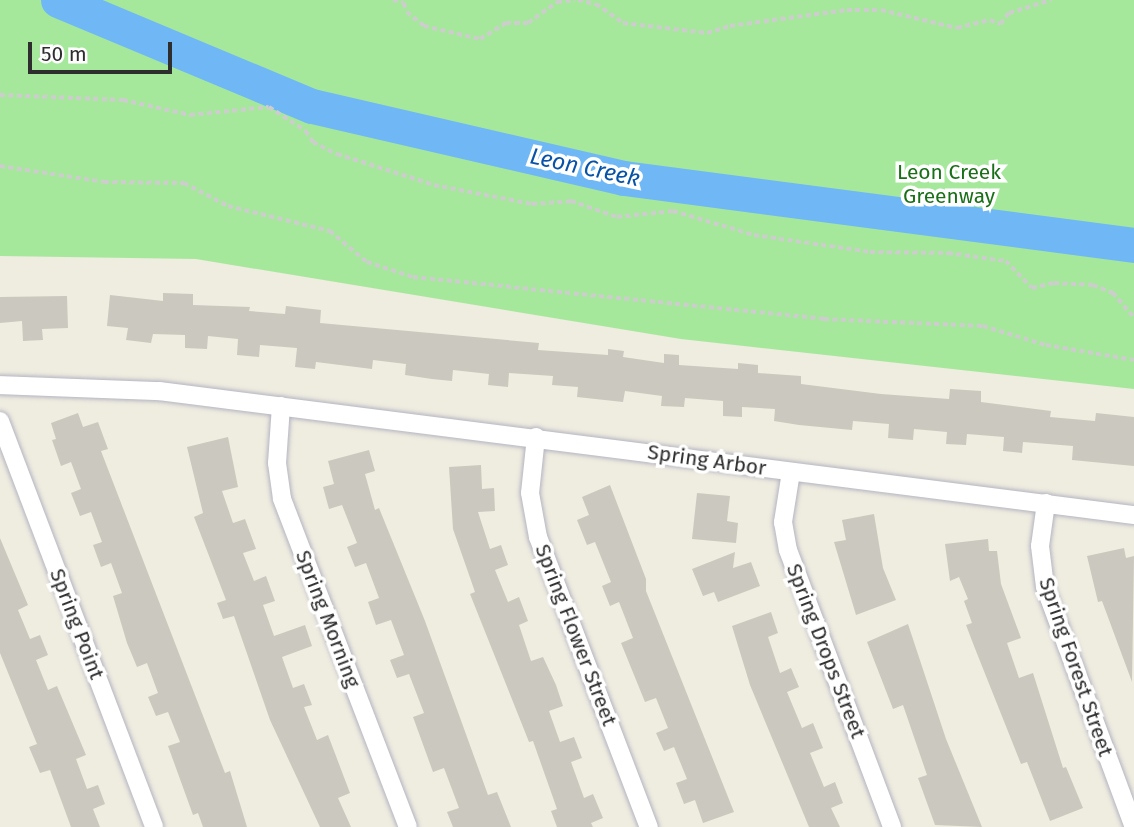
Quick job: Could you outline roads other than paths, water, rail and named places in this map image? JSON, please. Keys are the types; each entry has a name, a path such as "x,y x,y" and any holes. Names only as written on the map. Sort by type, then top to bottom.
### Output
{"street":[{"name":"Spring Arbor","path":"0,385 159,391 1134,515"},
{"name":"Spring Morning","path":"281,406 276,463 282,499 408,827"},
{"name":"Spring Point","path":"0,421 154,827"},
{"name":"Spring Flower Street","path":"536,437 530,493 538,537 649,827"},
{"name":"Spring Drops Street","path":"791,472 783,522 788,550 892,827"},
{"name":"Spring Forest Street","path":"1046,503 1040,546 1045,587 1133,827"}],"waterway":[{"name":"Leon Creek","path":"58,0 312,106 624,178 1134,245"}],"park label":[{"name":"Leon Creek Greenway","path":"949,184"}]}
